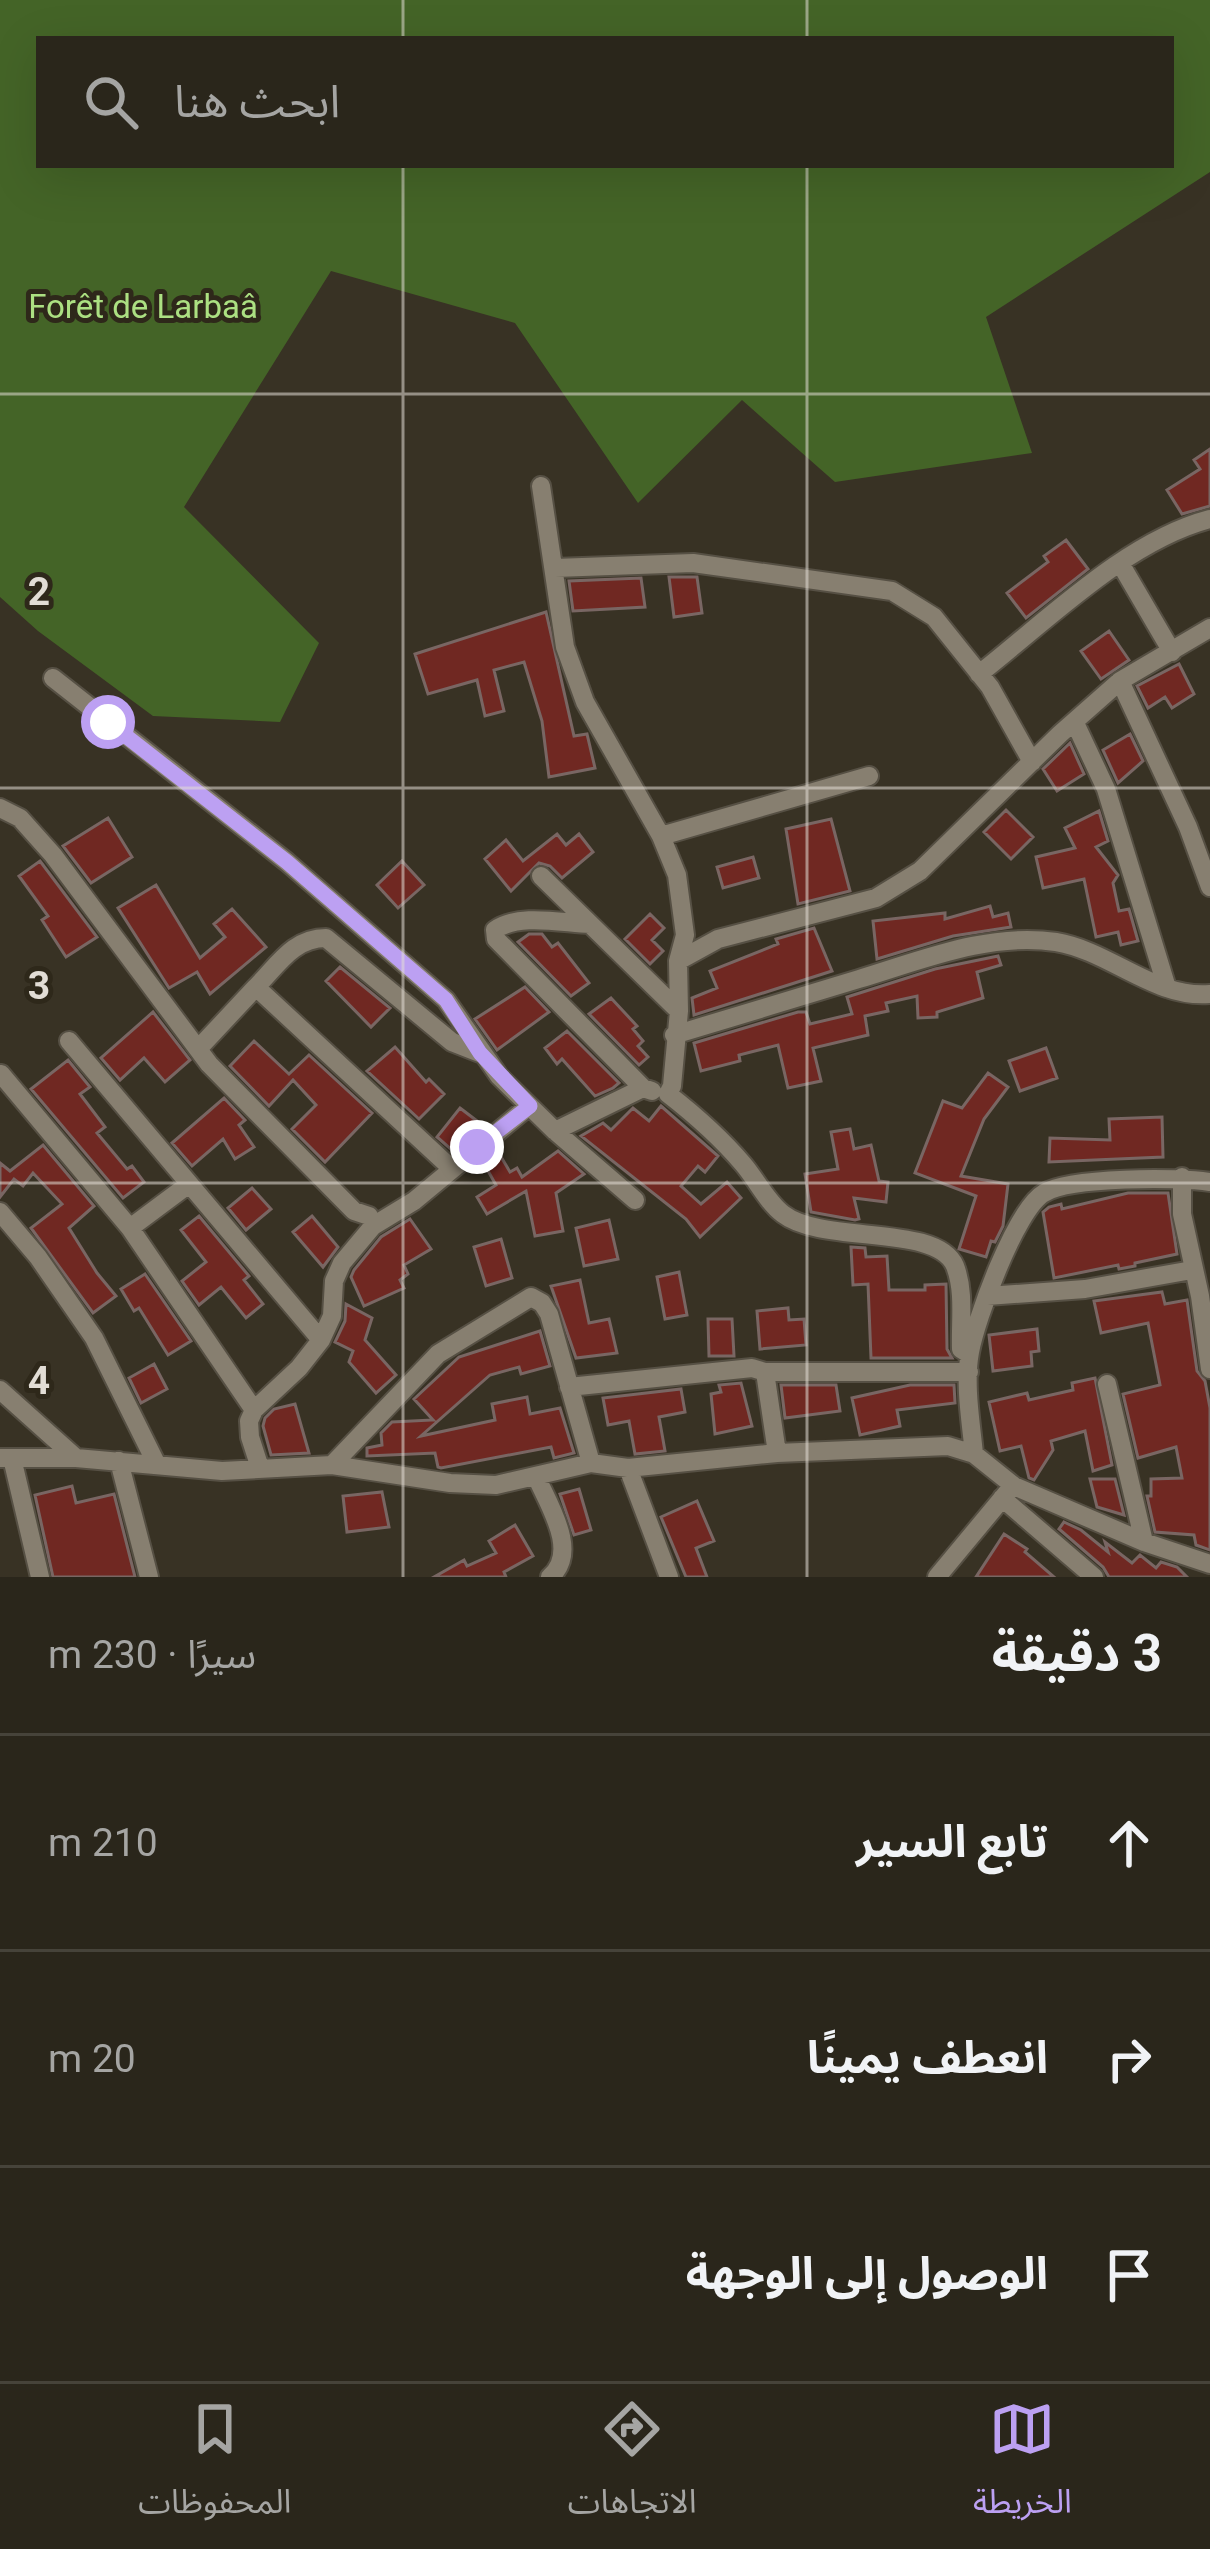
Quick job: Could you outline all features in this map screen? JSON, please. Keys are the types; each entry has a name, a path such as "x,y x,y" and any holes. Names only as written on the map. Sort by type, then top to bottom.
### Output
{"street":[{"path":"541,486 565,647 585,702 662,836 677,875 686,935 678,961 679,1011 668,1094"},
{"path":"979,674 1120,563 1210,519"},
{"path":"555,568 693,563 892,591 934,617 979,674 1032,762"},
{"path":"1120,563 1172,652"},
{"path":"678,961 718,939 876,898 920,871 1120,681 1210,628"},
{"path":"53,678 287,862 407,965 446,1000 480,1053 530,1106 635,1200"},
{"path":"1120,681 1188,827 1210,887"},
{"path":"1075,722 1106,789 1167,988"},
{"path":"662,836 868,776"},
{"path":"0,808 20,818 53,855 198,1048 354,1211 369,1216 373,1226"},
{"path":"541,876 679,1011"},
{"path":"590,924 522,921 495,930 503,946 643,1088 668,1094 741,1161 780,1213 801,1224 919,1241 945,1251 954,1264 961,1292 961,1349 969,1363"},
{"path":"198,1048 290,949 326,938 452,1042 480,1053"},
{"path":"674,1035 960,948 1012,940 1057,942 1187,996 1210,994"},
{"path":"256,987 451,1168"},
{"path":"68,1041 321,1340"},
{"path":"1,1074 130,1228 254,1410"},
{"path":"555,1131 643,1088"},
{"path":"260,1468 249,1421 321,1340 332,1316 334,1281 342,1264 373,1226 414,1201 530,1106"},
{"path":"974,1454 969,1363 986,1296 1023,1217 1043,1193 1181,1177 1210,1182"},
{"path":"1181,1177 1192,1270 1205,1296 1210,1369"},
{"path":"130,1228 189,1184"},
{"path":"0,1213 38,1257 94,1338 157,1465"},
{"path":"986,1296 1048,1294 1192,1270"},
{"path":"332,1465 438,1354 531,1298 542,1303 549,1315 591,1463"},
{"path":"569,1387 731,1367 765,1372 969,1363"},
{"path":"765,1372 777,1453"},
{"path":"1107,1384 1144,1542"},
{"path":"0,1390 76,1458"},
{"path":"40,1577 6,1458 76,1458 222,1471 332,1465 496,1485 591,1463 628,1468 927,1445 974,1454 1094,1577"},
{"path":"119,1461 149,1577"},
{"path":"628,1468 669,1577"},
{"path":"536,1475 561,1534 564,1554 558,1571 550,1577"},
{"path":"1008,1492 1210,1564"},
{"path":"937,1577 1008,1492"}],"green space":[{"name":"Forêt de Larbaâ","path":"0,0 1210,0 1210,172 986,317 1032,453 835,482 742,400 638,503 515,323 331,271 184,507 319,643 280,722 153,716 0,597"}],"building":[{"path":"1210,449 1210,506 1182,514 1167,490 1200,469 1194,460"},
{"path":"1066,540 1088,569 1026,618 1007,593 1048,562 1044,556"},
{"path":"669,577 697,577 702,613 674,617"},
{"path":"641,578 645,607 573,611 569,581"},
{"path":"546,612 574,736 587,734 595,768 549,777 542,721 524,662 494,670 504,711 485,716 477,680 428,694 415,654"},
{"path":"1109,631 1129,660 1101,679 1081,651"},
{"path":"1179,664 1194,694 1172,708 1165,697 1148,708 1137,686"},
{"path":"1130,734 1143,761 1118,783 1103,750"},
{"path":"1070,743 1084,774 1057,791 1043,769"},
{"path":"1006,810 1033,837 1011,859 984,832"},
{"path":"1099,811 1108,841 1096,847 1118,875 1113,883 1119,911 1129,909 1138,941 1121,945 1118,932 1096,937 1084,879 1043,888 1036,857 1075,848 1065,828"},
{"path":"108,818 132,857 91,883 63,846"},
{"path":"831,819 850,891 798,904 786,829"},
{"path":"557,834 566,845 579,834 593,852 562,878 539,863 511,891 485,859 506,840 523,861"},
{"path":"753,857 759,878 723,888 717,867"},
{"path":"40,861 97,937 66,957 42,920 48,916 19,876"},
{"path":"402,861 424,885 398,908 377,885"},
{"path":"156,885 200,958 225,937 214,924 232,909 266,947 210,994 197,972 169,988 118,908"},
{"path":"990,906 993,917 1008,913 1011,927 953,936 877,959 873,921 945,913 945,919"},
{"path":"650,914 664,928 652,940 663,951 650,964 625,939"},
{"path":"814,928 832,971 694,1015 692,998 717,988 710,971 778,944 776,939"},
{"path":"529,934 542,934 552,947 558,943 589,983 571,996 518,942"},
{"path":"998,956 1001,965 977,972 983,998 937,1012 937,1017 918,1018 917,996 886,1003 888,1011 865,1016 868,1035 813,1048 821,1081 788,1088 778,1045 701,1071 694,1043 798,1012 806,1012 810,1024 852,1014 847,997 935,969"},
{"path":"340,967 390,1008 371,1027 326,981"},
{"path":"525,987 549,1012 497,1050 475,1019"},
{"path":"611,998 637,1026 633,1029 643,1041 638,1046 648,1057 639,1065 589,1014"},
{"path":"153,1012 190,1060 165,1082 144,1058 120,1080 101,1058"},
{"path":"567,1031 619,1083 595,1096 562,1059 557,1064 545,1048"},
{"path":"254,1041 289,1074 309,1055 372,1113 325,1162 292,1129 316,1105 293,1080 269,1106 230,1066"},
{"path":"395,1047 426,1082 429,1079 444,1094 419,1119 367,1071"},
{"path":"1046,1048 1057,1078 1020,1091 1009,1061"},
{"path":"68,1060 90,1087 80,1094 105,1127 97,1133 144,1182 123,1198 31,1089"},
{"path":"988,1073 1008,1087 984,1119 961,1176 1008,1184 1003,1226 986,1257 959,1249 976,1196 915,1173 943,1101 962,1108"},
{"path":"224,1098 245,1120 239,1125 254,1147 235,1159 223,1139 192,1166 172,1143"},
{"path":"661,1106 718,1156 705,1172 698,1166 681,1186 701,1204 727,1182 741,1198 700,1237 686,1219 581,1136 603,1123 611,1130 633,1108 649,1121"},
{"path":"460,1108 481,1124 453,1151 437,1137"},
{"path":"1162,1117 1163,1157 1049,1162 1050,1138 1110,1140 1109,1119"},
{"path":"850,1129 854,1149 871,1145 879,1181 888,1182 886,1202 854,1198 859,1219 855,1220 811,1212 805,1174 838,1169 831,1132"},
{"path":"43,1145 94,1206 69,1228 116,1296 93,1313 31,1228 62,1204 33,1173 23,1186 14,1179 0,1197 0,1163 10,1171"},
{"path":"497,1150 510,1172 517,1168 522,1177 558,1151 584,1174 556,1193 563,1231 535,1236 526,1191 487,1214 477,1197 496,1185 483,1162"},
{"path":"252,1188 271,1209 246,1230 228,1208"},
{"path":"1128,1193 1168,1193 1177,1254 1135,1266 1054,1278 1043,1212 1061,1204 1062,1209"},
{"path":"199,1216 249,1276 244,1280 263,1304 246,1318 221,1287 199,1305 182,1281 206,1262 181,1230"},
{"path":"312,1216 338,1247 323,1267 293,1232"},
{"path":"410,1219 431,1249 404,1265 408,1274 400,1280 404,1288 364,1306 351,1277 354,1270 381,1237"},
{"path":"609,1220 618,1259 584,1266 576,1228"},
{"path":"501,1239 512,1278 486,1286 474,1247"},
{"path":"851,1247 865,1248 866,1257 887,1256 889,1290 925,1290 925,1285 946,1284 947,1349 952,1358 871,1358 868,1284 853,1285"},
{"path":"679,1272 687,1315 665,1319 657,1277"},
{"path":"145,1274 191,1341 168,1355 139,1308 134,1311 121,1289"},
{"path":"580,1280 589,1323 609,1319 617,1353 576,1358 551,1286"},
{"path":"1162,1292 1165,1304 1187,1300 1197,1371 1205,1381 1210,1408 1210,1550 1196,1545 1194,1535 1155,1532 1147,1496 1151,1496 1151,1479 1182,1478 1176,1447 1138,1458 1123,1394 1160,1385 1148,1323 1101,1333 1094,1301"},
{"path":"346,1304 372,1318 365,1340 396,1375 376,1393 349,1362 353,1351 335,1342 345,1321"},
{"path":"788,1308 789,1320 804,1319 806,1345 760,1349 757,1311"},
{"path":"708,1319 732,1319 734,1356 709,1356"},
{"path":"1037,1329 1039,1351 1031,1352 1032,1366 993,1371 989,1335"},
{"path":"540,1331 550,1366 521,1374 519,1367 490,1375 421,1436 495,1420 492,1404 527,1397 530,1414 560,1408 574,1453 554,1458 551,1447 441,1468 435,1453 367,1456 367,1448 382,1445 381,1433 392,1422 433,1420 414,1399 459,1357"},
{"path":"154,1364 167,1389 141,1403 129,1378"},
{"path":"1095,1378 1112,1465 1093,1471 1085,1431 1051,1441 1053,1450 1034,1480 1029,1478 1021,1446 1000,1451 989,1402 1027,1393 1029,1400 1073,1390 1072,1383"},
{"path":"741,1383 752,1426 715,1434 711,1394 721,1392 719,1385"},
{"path":"781,1385 836,1385 840,1411 785,1418"},
{"path":"910,1385 954,1385 955,1403 897,1410 900,1426 860,1435 852,1398"},
{"path":"681,1389 685,1412 659,1417 665,1451 635,1454 629,1421 608,1425 603,1398"},
{"path":"295,1404 309,1453 271,1455 265,1418 274,1409"},
{"path":"1090,1479 1115,1479 1124,1515 1097,1507"},
{"path":"72,1486 76,1503 114,1494 135,1577 53,1577 35,1495"},
{"path":"579,1489 591,1530 574,1535 560,1494"},
{"path":"382,1492 389,1527 347,1532 343,1496"},
{"path":"697,1501 714,1541 696,1548 707,1577 686,1577 661,1517"},
{"path":"1064,1522 1108,1552 1105,1542 1132,1563 1140,1555 1156,1568 1161,1562 1177,1567 1187,1577 1109,1577 1059,1529"},
{"path":"515,1525 533,1556 504,1572 506,1577 434,1577 464,1560 467,1566 496,1553 489,1541"},
{"path":"1004,1534 1027,1549 1054,1577 976,1577"}],"route":[{"path":"108,722 287,862 446,1000 480,1053 530,1106 477,1147"}]}
